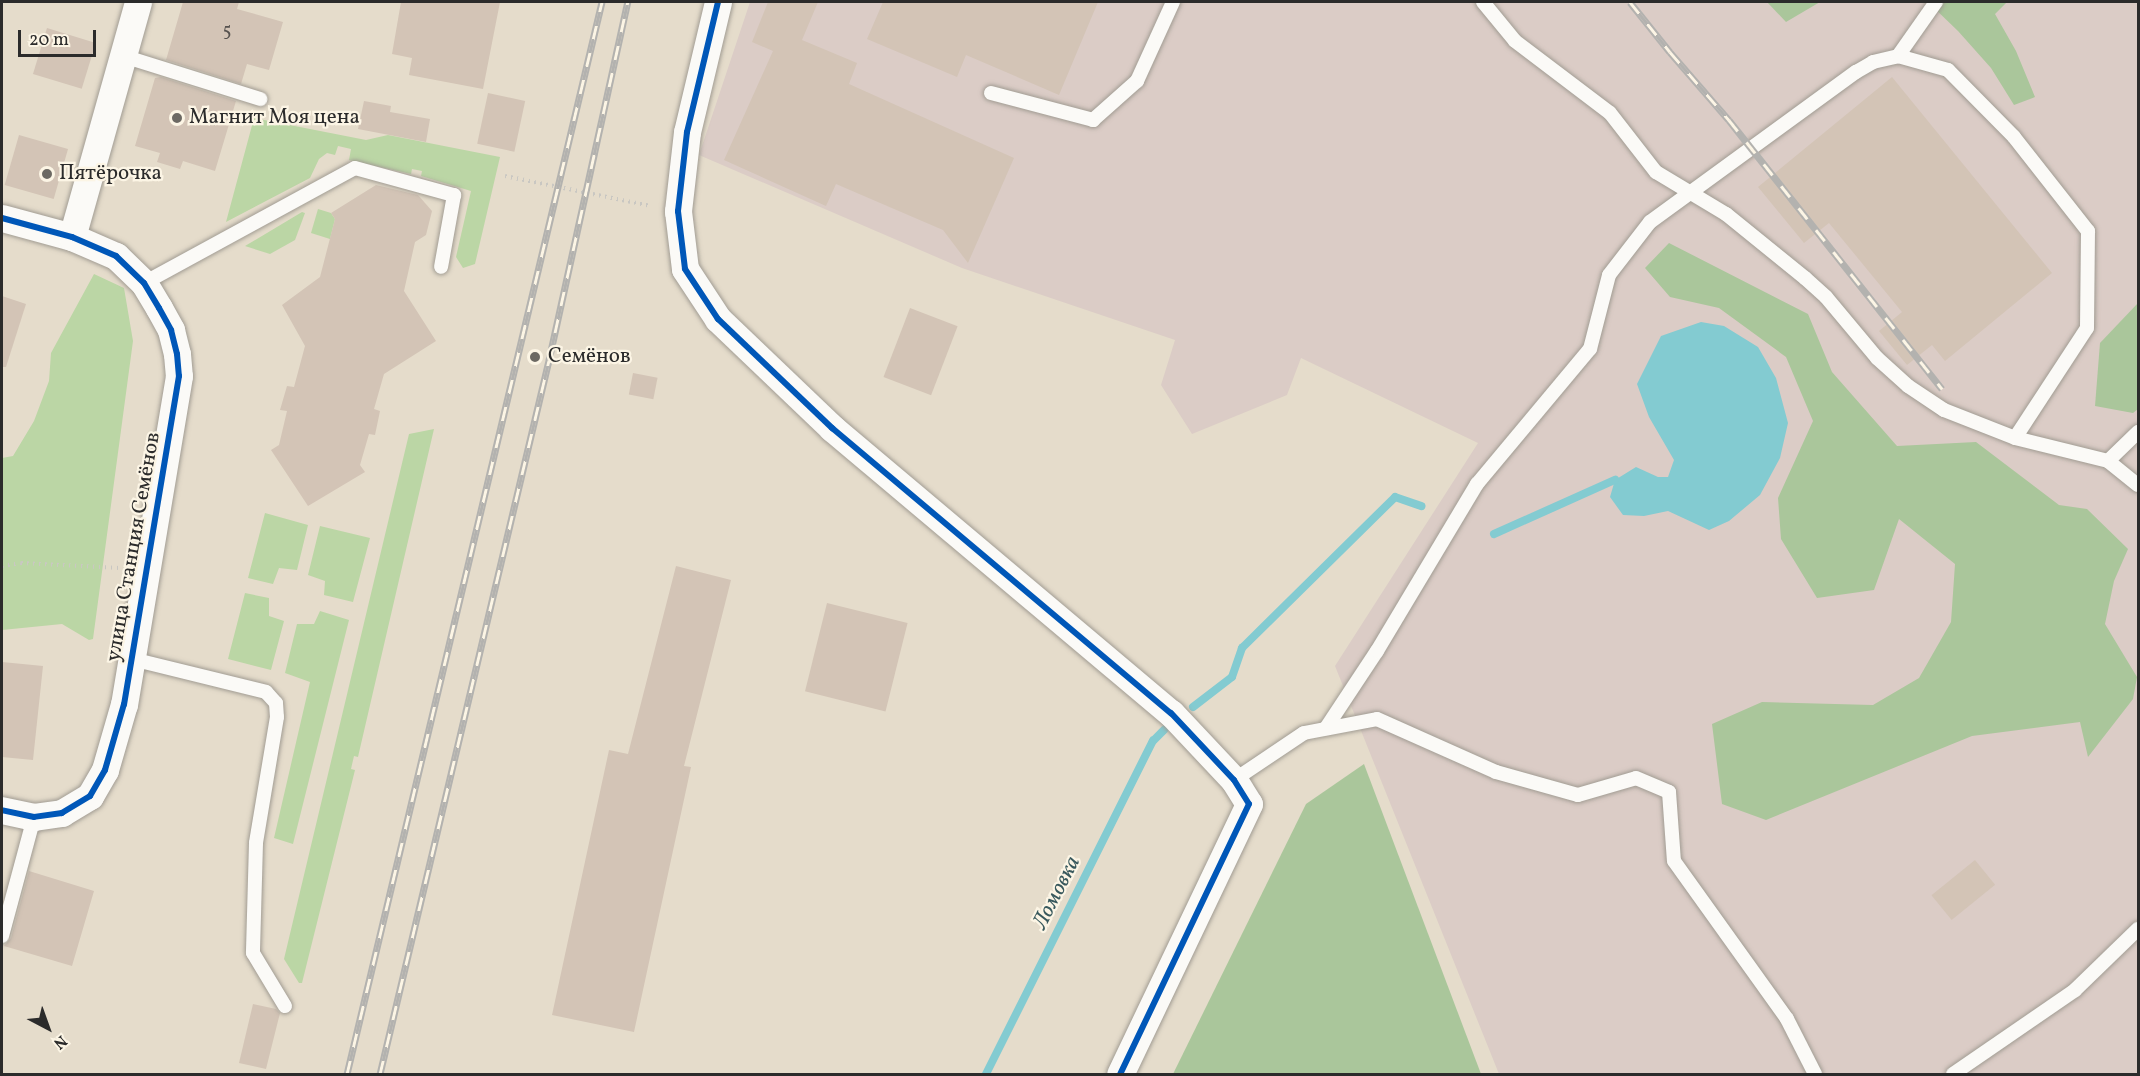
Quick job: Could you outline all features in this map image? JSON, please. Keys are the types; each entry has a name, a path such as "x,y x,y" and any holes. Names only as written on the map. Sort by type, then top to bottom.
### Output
{"street":[{"path":"2,218 72,237 138,2"},
{"path":"718,2 687,132 678,212 685,269 718,319 832,428 1171,713 1234,780 1249,804 1120,1074"},
{"name":"улица Станция Семёнов","path":"34,818 53,816 72,809 90,796 98,785 117,735 148,570 179,376 171,330 144,283 116,256 72,237"},
{"path":"2,810 34,818"}],"lane":[{"path":"991,93 1093,120 1137,81 1173,2"},
{"path":"1483,2 1515,41 1610,113 1656,172 1692,191 1726,214 1805,278 1826,297 1877,358 1908,386 1944,410 2015,438 2108,460 2139,485"},
{"path":"1898,56 1936,2"},
{"path":"123,56 261,99"},
{"path":"1326,728 1377,651 1477,484 1590,349 1609,275 1650,222 1873,62 1898,56 1948,70 2014,136 2088,231 2087,328 2015,438"},
{"path":"144,283 355,168 454,195 441,267"},
{"path":"2108,460 2139,432"},
{"path":"132,659 266,692 276,703 278,717 256,843 253,953 285,1006"},
{"path":"1234,780 1304,733 1377,718 1496,772 1578,795 1636,778 1669,792 1674,861 1787,1019 1815,1074"},
{"path":"2,936 34,818"},
{"path":"1953,1074 2075,990 2139,929"}],"path":[{"path":"505,176 678,212"},
{"path":"2,566 21,563 148,570"}],"shaded area":[{"path":"750,2 2138,2 2138,1074 1499,1074 1335,666 1478,443 1301,358 1287,395 1192,434 1161,385 1175,340 962,268 699,155"}],"green space":[{"path":"1767,2 1820,2 1786,22"},
{"path":"1939,2 2007,2 1995,14 2016,51 2035,97 2014,105 1991,68 1932,6"},
{"path":"254,118 366,140 388,135 500,157 475,264 463,268 456,257 471,191 421,176 422,171 412,169 411,174 349,160 351,149 338,146 335,155 327,153 319,159 310,178 226,222"},
{"path":"318,209 331,213 335,219 330,239 311,233"},
{"path":"302,212 305,213 295,240 270,254 245,246"},
{"path":"1669,243 1808,314 1832,372 1897,446 1976,442 2059,505 2087,509 2128,549 2114,581 2105,624 2137,677 2133,699 2088,757 2080,722 1972,736 1766,820 1722,804 1712,724 1762,702 1873,705 1919,678 1951,622 1955,564 1899,519 1874,590 1817,598 1781,539 1778,498 1813,421 1786,357 1719,308 1670,297 1645,268"},
{"path":"94,274 124,288 133,341 93,639 89,640 62,624 2,630 2,458 13,456 34,421 49,381 51,353"},
{"path":"2138,303 2138,409 2133,413 2095,406 2100,343"},
{"path":"434,429 358,757 354,756 351,769 355,770 302,983 299,983 284,959 409,434"},
{"path":"265,513 308,525 297,570 279,568 273,584 248,578"},
{"path":"320,526 370,538 353,602 324,595 325,581 308,575"},
{"path":"245,593 269,598 269,616 284,621 271,670 228,659"},
{"path":"320,611 349,620 293,844 274,838 310,682 285,673 297,624 314,624"},
{"path":"1364,764 1481,1074 1173,1074 1306,804"}],"water":[{"path":"1701,322 1724,326 1758,347 1776,378 1788,423 1780,458 1760,495 1729,521 1709,530 1668,511 1644,516 1623,515 1610,497 1615,480 1636,467 1658,477 1668,477 1674,460 1649,417 1637,384 1661,336"}],"building":[{"path":"183,2 239,2 237,9 283,22 269,70 247,64 241,84 166,60"},
{"path":"401,2 500,2 483,89 409,75 412,58 392,54"},
{"path":"768,2 818,2 802,40 857,63 849,84 1014,158 968,263 943,230 836,184 826,206 724,160 773,51 752,42"},
{"path":"883,2 1098,2 1059,95 966,55 957,77 867,39"},
{"path":"47,28 96,43 82,89 33,74"},
{"path":"161,77 236,101 215,171 183,161 180,169 157,162 160,153 135,146 155,78"},
{"path":"1892,77 2052,273 1945,361 1932,345 1907,365 1879,331 1902,312 1829,223 1804,243 1758,187"},
{"path":"488,93 525,101 514,152 477,144"},
{"path":"364,101 391,106 390,112 430,119 426,142 358,129"},
{"path":"19,135 68,149 54,199 5,185"},
{"path":"376,185 418,195 432,211 426,235 415,242 404,291 436,341 384,374 374,409 380,411 375,435 369,434 360,465 365,472 308,506 271,450 279,445 287,411 280,410 287,386 294,387 305,346 282,305 320,277 335,219 331,213"},
{"path":"2,296 26,304 6,367 2,367"},
{"path":"910,308 958,326 931,395 883,377"},
{"path":"633,373 658,378 653,399 629,395"},
{"path":"676,566 731,580 684,766 691,767 634,1032 552,1015 609,750 628,754"},
{"path":"827,603 908,623 886,711 805,691"},
{"path":"2,662 43,666 33,760 2,757"},
{"path":"1975,860 1995,885 1952,920 1931,895"},
{"path":"29,871 94,891 72,966 4,946 11,938"},
{"path":"253,1004 276,1009 280,1013 266,1069 239,1063"}],"waterway":[{"path":"1494,534 1615,480"},
{"name":"Ломовка","path":"1193,707 1232,677 1242,648 1395,497 1421,506"},
{"name":"Ломовка","path":"986,1074 1153,741 1164,730"}],"railway":[{"path":"347,1074 602,2"},
{"path":"380,1074 549,360 628,2"},
{"path":"1630,2 1729,120 1942,389"}],"cycle path":[{"path":"718,2 687,132 678,211 685,269 718,319 832,428 1171,713 1234,780 1249,804 1120,1074"},
{"path":"2,218 72,237 116,256 144,283 171,330 179,376 124,704 105,770 90,796 62,813 34,817 2,810"}],"place":[{"name":"Магнит Моя цена","path":"177,118"},
{"name":"Пятёрочка","path":"47,174"},
{"name":"Семёнов","path":"535,357"}]}
